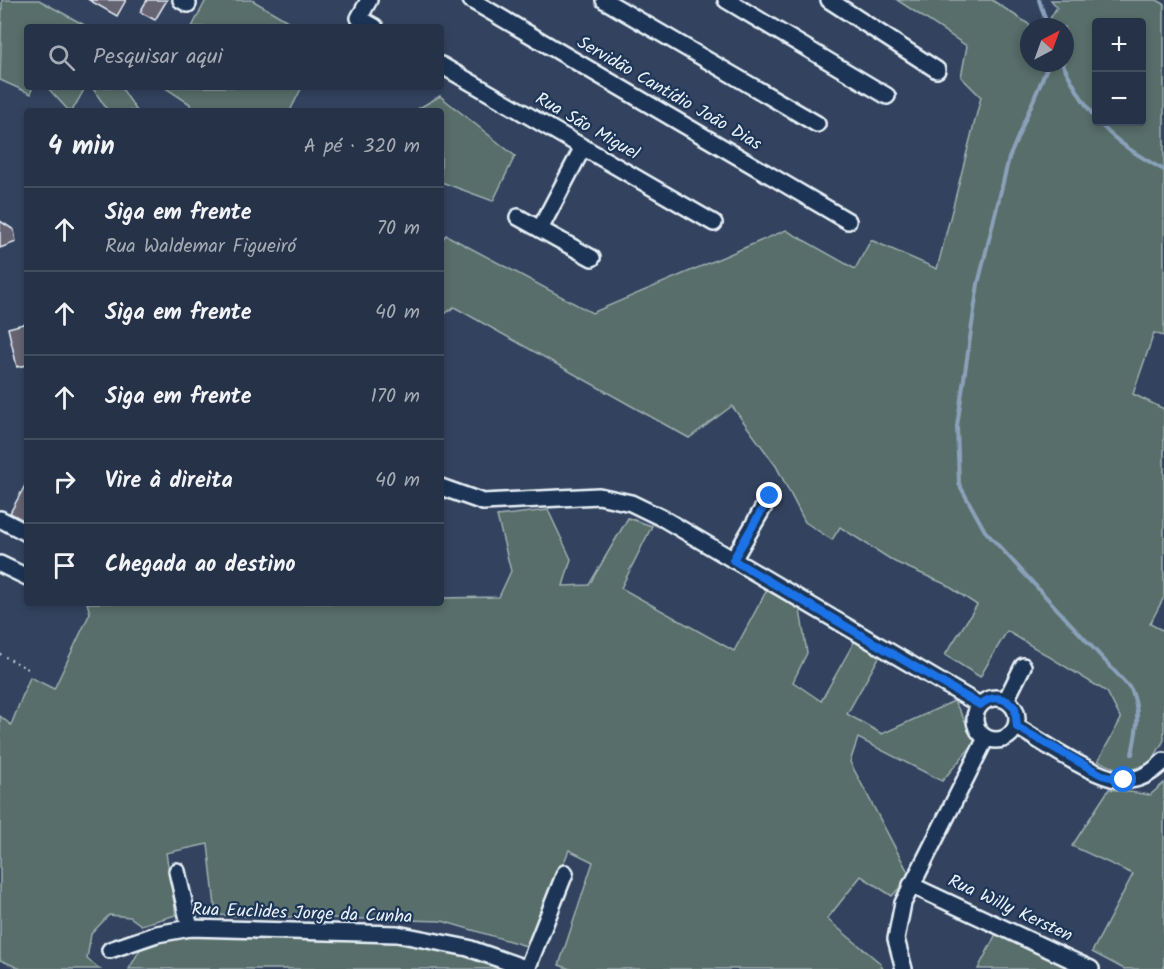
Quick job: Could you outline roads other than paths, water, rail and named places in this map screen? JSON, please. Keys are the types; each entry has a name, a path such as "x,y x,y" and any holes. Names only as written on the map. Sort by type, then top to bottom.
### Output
{"street":[{"path":"356,22 369,0"},
{"name":"Servidão Cantídio João Dias","path":"471,0 848,221"},
{"path":"604,0 818,124"},
{"path":"726,0 887,96"},
{"path":"829,0 938,70"},
{"name":"Rua São Miguel","path":"444,67 714,223"},
{"path":"540,229 583,147"},
{"path":"518,217 592,258"},
{"path":"444,488 483,502 584,495 616,498 647,510 980,705"},
{"path":"733,560 770,496"},
{"path":"0,519 24,531"},
{"path":"0,564 24,576"},
{"path":"1006,700 1023,666"},
{"path":"992,698 1006,700 1015,708 1017,727 1007,738 1000,740 986,738 975,723 980,705 992,698"},
{"path":"1017,727 1112,778 1137,779 1148,774 1164,761"},
{"path":"904,969 897,951 896,928 903,903 986,738"},
{"path":"177,871 190,928"},
{"path":"528,969 565,873"},
{"name":"Rua Willy Kersten","path":"911,885 1091,969"},
{"name":"Rua Euclides Jorge da Cunha","path":"110,950 157,934 190,928 397,934 468,948 528,969"}],"waterway":[{"path":"1039,0 1045,18"},
{"path":"1045,72 1009,158 978,284 957,426 959,484 985,531 1131,689 1137,714 1137,729 1132,754"},
{"path":"1067,72 1083,100 1103,127 1128,148 1164,170"}]}
